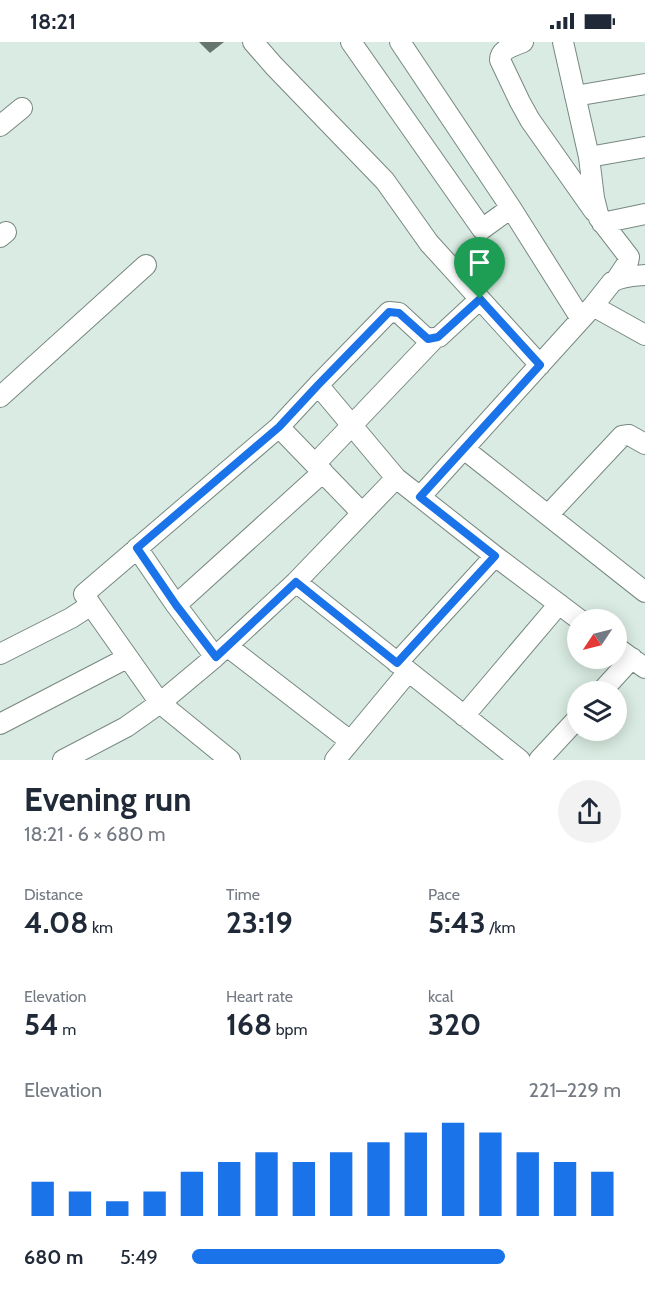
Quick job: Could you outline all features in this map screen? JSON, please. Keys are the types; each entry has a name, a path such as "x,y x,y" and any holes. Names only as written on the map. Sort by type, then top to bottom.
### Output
{"street":[{"path":"253,42 385,181 429,243 540,365"},
{"path":"351,42 482,229 511,208"},
{"path":"400,42 511,208 587,313 645,335"},
{"path":"523,42 503,51 500,60 530,120 600,221 629,257 616,280"},
{"path":"563,42 589,157 594,198 600,221"},
{"path":"575,96 645,84"},
{"path":"0,126 22,108"},
{"path":"589,157 645,147"},
{"path":"600,221 645,214"},
{"path":"0,396 146,265"},
{"path":"420,497 587,313 612,282 621,277 645,275"},
{"path":"176,605 319,468 351,425 434,339 480,299"},
{"path":"230,760 160,703 84,594 279,427 389,312 399,313 428,339 434,339"},
{"path":"318,385 396,478 567,610"},
{"path":"279,427 362,513"},
{"path":"548,515 622,436 629,435 645,444"},
{"path":"464,449 645,592"},
{"path":"63,760 126,727 160,703 296,582 396,478"},
{"path":"137,548 176,605 221,651 350,741"},
{"path":"335,760 402,668 495,556"},
{"path":"296,582 520,760"},
{"path":"464,716 559,604"},
{"path":"0,654 71,618 91,605"},
{"path":"0,724 128,658"},
{"path":"611,681 631,658"},
{"path":"539,760 567,730"}],"building":[{"path":"199,42 224,42 210,53"}],"route":[{"path":"480,299 540,365 420,497 495,556 397,663 296,582 216,657 176,605 137,548 279,427 389,312 399,313 428,339 434,339 480,299"}]}
